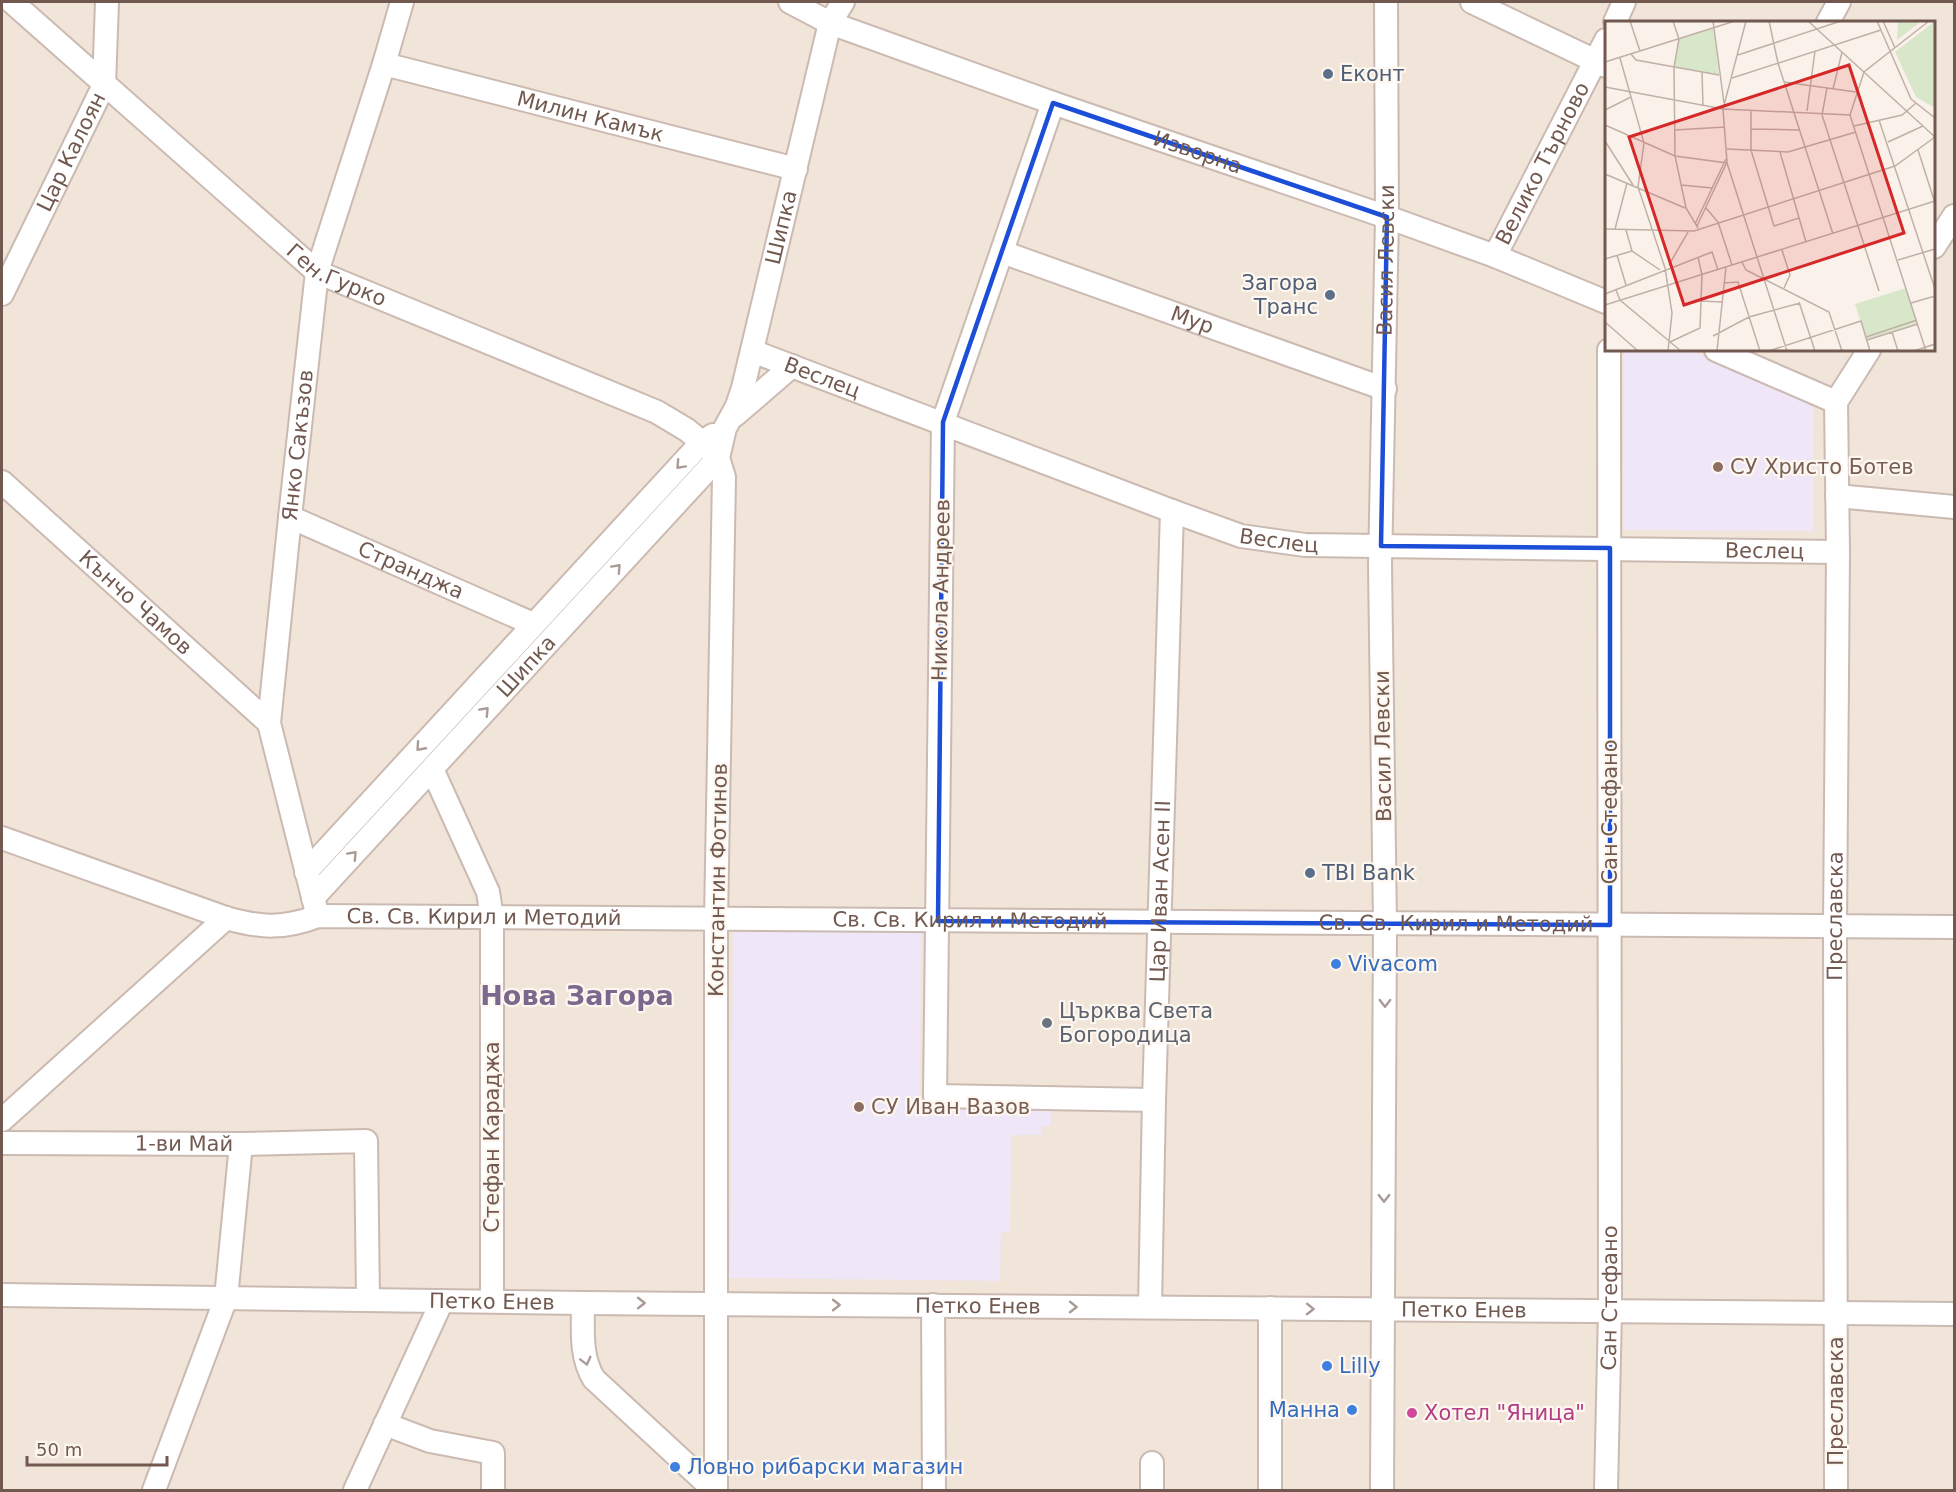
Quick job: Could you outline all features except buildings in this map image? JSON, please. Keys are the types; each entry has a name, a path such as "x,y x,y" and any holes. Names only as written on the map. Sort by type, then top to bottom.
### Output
{"street":[{"name":"Ген.Гурко","path":"12,2 317,272 657,412 702,442 718,458"},
{"name":"Цар Калоян","path":"2,294 104,85 107,2"},
{"name":"Янко Сакъзов","path":"316,907 269,723 317,272 402,2"},
{"name":"Изворна","path":"790,2 830,23 1053,103 1387,217 1495,256 1605,302"},
{"name":"Шипка","path":"316,907 432,769 718,458 728,424 741,397 830,23 843,2"},
{"name":"Васил Левски","path":"1382,1491 1385,924 1381,546 1387,217 1386,2"},
{"path":"1472,2 1602,63"},
{"path":"1615,21 1624,2"},
{"path":"1829,21 1839,2"},
{"name":"Велико Търново","path":"1495,256 1602,63 1605,46"},
{"name":"Милин Камък","path":"384,64 796,169"},
{"name":"Никола Андреев","path":"1053,103 943,422 935,1096 1154,1100"},
{"path":"1936,237 1954,216"},
{"name":"Мур","path":"1002,252 1385,389"},
{"name":"Веслец","path":"752,351 1241,536 1305,545 1838,552"},
{"name":"Сан Стефано","path":"1606,1491 1610,1311 1609,351"},
{"path":"1718,351 1836,402 1868,351"},
{"path":"728,424 792,366"},
{"name":"Преславска","path":"1836,402 1838,552 1835,927 1836,1491"},
{"name":"Шипка","path":"306,872 702,442 728,424"},
{"name":"Константин Фотинов","path":"715,1491 716,920 724,488 724,477 718,458"},
{"name":"Кънчо Чамов","path":"2,482 269,723"},
{"path":"1837,496 1954,507"},
{"name":"Цар Иван Асен II","path":"1150,1307 1172,511"},
{"name":"Странджа","path":"290,517 533,624"},
{"name":"Стефан Караджа","path":"432,769 488,892 492,918 492,1301"},
{"name":"Св. Св. Кирил и Методий","path":"2,838 226,918 249,925 274,927 298,924 316,907 492,918 1954,927"},
{"path":"2,1120 226,918"},
{"name":"1-ви Май","path":"2,1143 241,1144 366,1141 368,1300"},
{"path":"154,1491 226,1298 241,1144"},
{"name":"Петко Енев","path":"2,1295 583,1303 1954,1314"},
{"path":"355,1491 442,1301"},
{"path":"583,1303 584,1350 587,1368 594,1379 715,1491"},
{"path":"933,1305 934,1491"},
{"path":"1270,1308 1270,1491"},
{"path":"385,1424 430,1441 494,1453 494,1491"},
{"path":"1152,1463 1152,1491"}],"highlighted area":[{"path":"1053,103 1387,217 1381,546 1610,548 1610,925 938,921 943,422"}],"shaded area":[{"path":"2,2 1954,2 1954,1490 2,1490"},
{"name":"СУ Христо Ботев","path":"1624,351 1692,351 1813,404 1813,531 1623,530"},
{"name":"СУ Иван Вазов","path":"733,931 921,933 920,1106 1051,1107 1051,1126 1042,1126 1041,1135 1011,1135 1010,1232 1001,1232 1000,1281 730,1278"}],"place":[{"name":"Еконт","path":"1328,74"},
{"name":"Загора Транс","path":"1330,295"},
{"name":"СУ Христо Ботев","path":"1718,467"},
{"name":"TBI Bank","path":"1310,873"},
{"name":"Vivacom","path":"1336,964"},
{"name":"Църква Света Богородица","path":"1047,1023"},
{"name":"СУ Иван Вазов","path":"859,1107"},
{"name":"Lilly","path":"1327,1366"},
{"name":"Манна","path":"1352,1410"},
{"name":"Хотел \"Яница\"","path":"1412,1413"},
{"name":"Ловно рибарски магазин","path":"675,1467"}],"district":[{"name":"Нова Загора","path":"577,996"}]}
